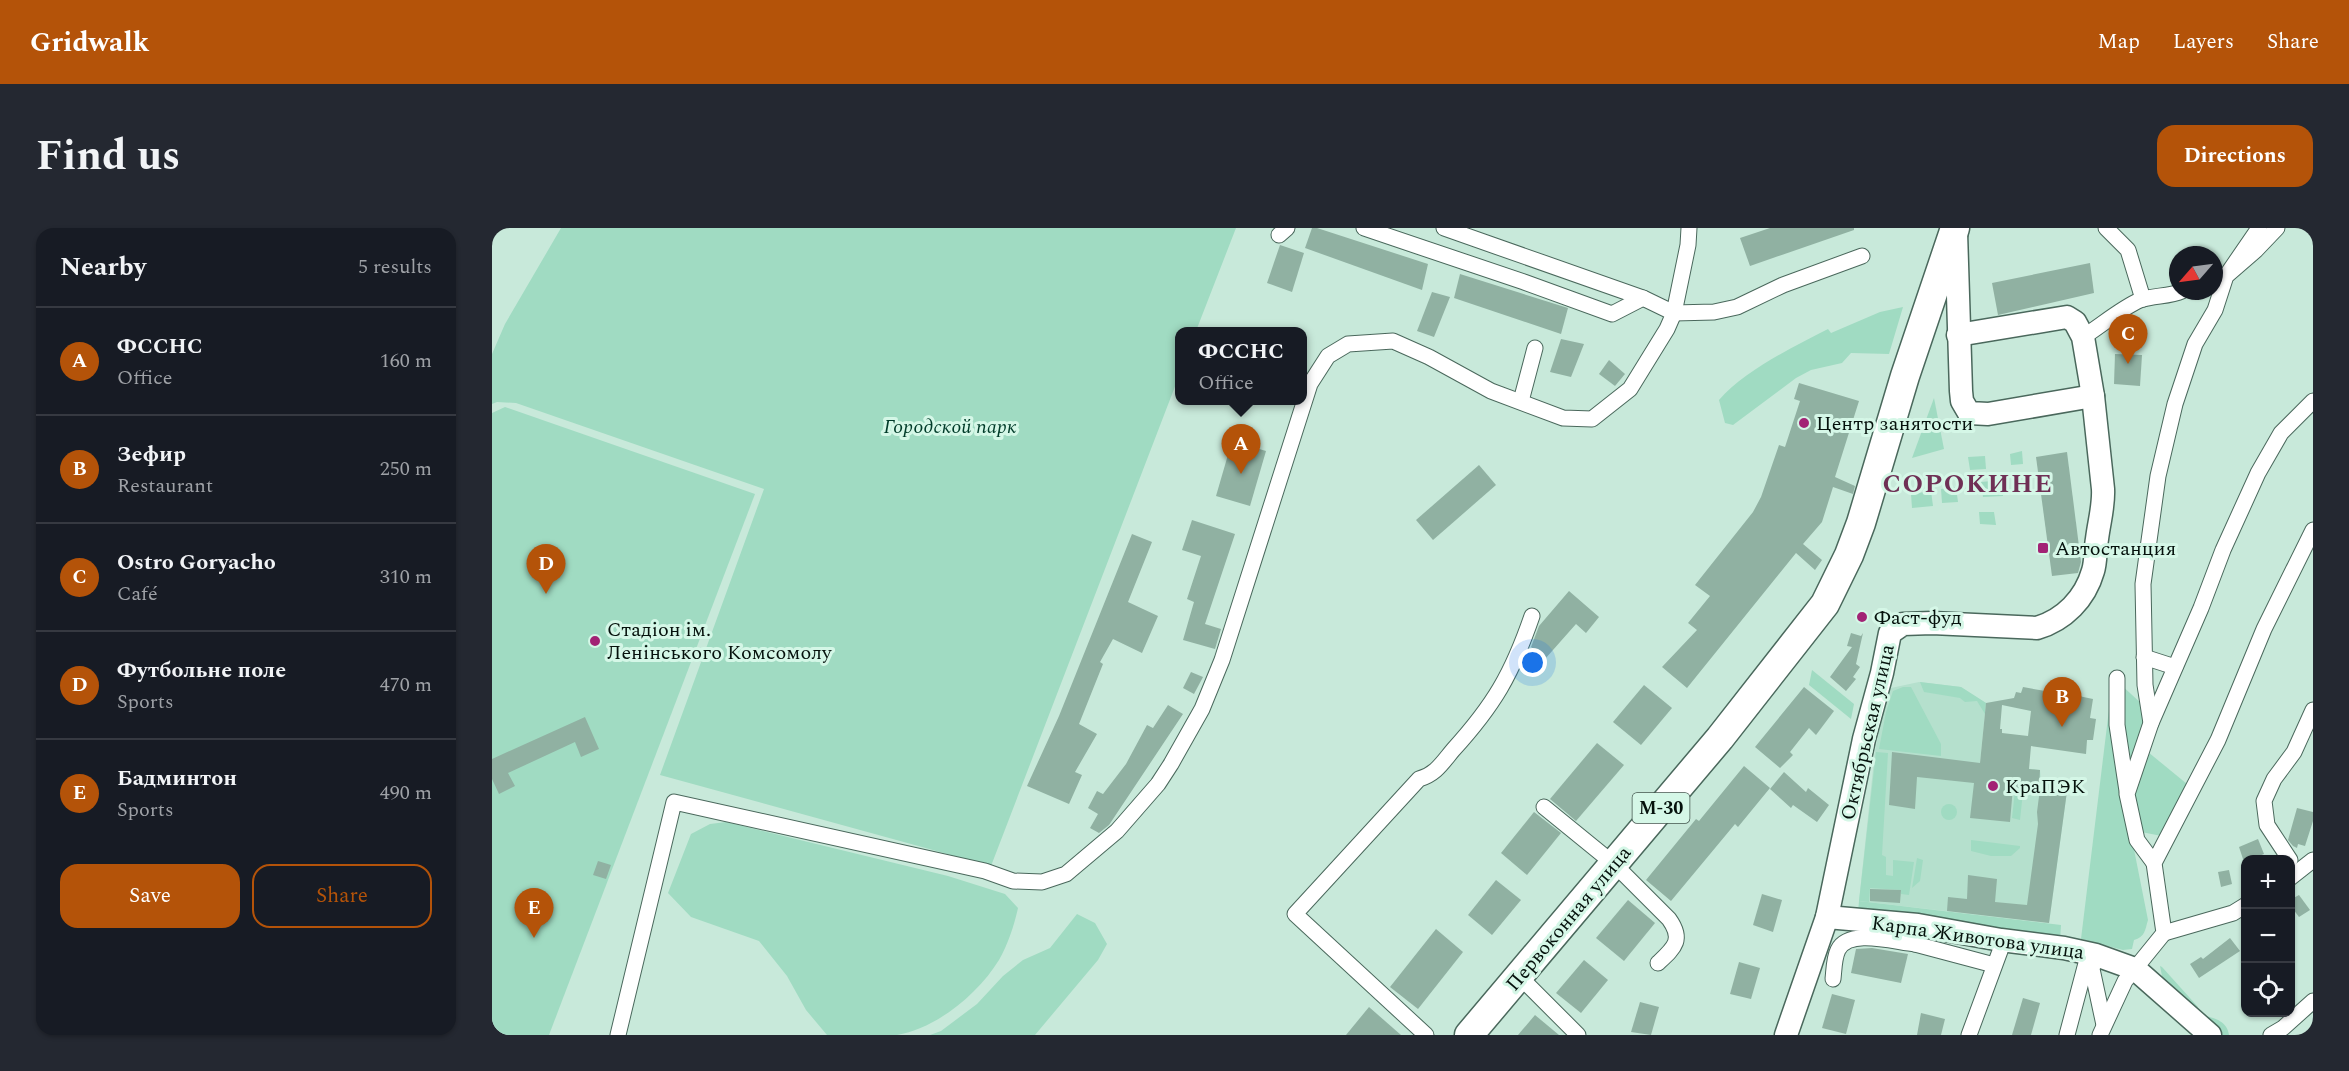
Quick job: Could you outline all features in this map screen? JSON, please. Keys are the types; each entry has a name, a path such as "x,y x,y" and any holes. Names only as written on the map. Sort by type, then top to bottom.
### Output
{"highway":[{"name":"Первоконная улица","path":"1469,1035 1720,738 1825,604 1841,573 1861,523 1905,376 1955,228"}],"main road":[{"path":"1955,228 1959,270 1958,335 1962,401 1969,413 1988,414 2093,396"},
{"path":"1958,335 2067,317 2075,322 2083,337"},
{"name":"Октябрьская улица","path":"1786,1035 1827,917 1864,739 1890,633 1903,624 1922,623 2037,628 2061,618 2078,601 2087,587 2094,570 2104,497 2093,396 2083,337"},
{"name":"Карпа Животова улица","path":"1827,917 1916,935 2001,940 2093,953 2134,969 2210,1035"}],"street":[{"path":"1364,228 1612,314 1643,298"},
{"path":"1444,228 1643,298 1674,313 1714,312 1737,307 1783,285 1862,256"},
{"path":"1307,393 1310,384 1329,356 1348,344 1393,341 1429,357 1491,391 1563,418 1592,419 1630,389 1667,329 1674,313 1688,245 1689,228"},
{"path":"2106,228 2128,250 2143,299"},
{"path":"2223,271 2259,228"},
{"path":"2223,273 2256,250 2277,228"},
{"path":"2083,337 2126,307 2143,299 2169,296"},
{"path":"2151,723 2145,685 2143,584 2158,476 2175,404 2195,344 2215,310 2216,300"},
{"path":"1521,401 1535,348"},
{"path":"2127,794 2151,723 2201,608 2223,550 2258,473 2281,434 2313,400"},
{"path":"618,1035 674,802 985,871 1013,881 1042,882 1066,874 1117,831 1158,784 1202,710 1222,660 1303,405"},
{"path":"2154,863 2218,740 2264,629 2313,531"},
{"path":"1426,1035 1295,914 1419,778 1431,775 1483,717 1518,656 1532,616"},
{"path":"2144,657 2175,666"},
{"path":"2117,678 2117,726 2127,794 2137,840 2154,863 2164,933"},
{"path":"2284,855 2267,825 2264,801 2274,780 2294,752 2313,710"},
{"path":"1544,807 1614,864 1670,919 1676,928 1677,940 1658,963"},
{"path":"2295,867 2313,860"},
{"path":"2102,1030 2125,981 2164,933 2233,913 2241,908"},
{"path":"1833,979 1837,951 1844,941 1858,937 1916,935 1994,965"},
{"path":"1969,1035 2000,951 2001,940"},
{"path":"2093,953 2092,969 2102,1030"},
{"path":"2067,1035 2093,953"},
{"path":"1519,976 1578,1035"},
{"path":"2271,1035 2283,1028 2313,1001"}],"shaded area":[{"path":"1919,682 1961,687 1986,703 1980,763 2040,770 2041,781 2068,784 2049,923 1859,901 1875,751 1883,712 1891,688"}],"green space":[{"name":"Городской парк","path":"561,228 1236,228 1198,327 1175,327 1175,386 991,866 660,775 764,489 516,403 492,404 492,354 505,324"},
{"path":"1903,307 1889,354 1851,353 1842,363 1811,370 1796,378 1733,425 1725,423 1719,400 1756,369 1828,329 1831,333 1880,312"},
{"path":"1934,398 1944,449 1912,458"},
{"name":"Стадіон ім. Ленінського Комсомолу","path":"505,407 755,494 549,1035 492,1035 492,413"},
{"path":"2022,451 2023,464 2011,465 2010,454"},
{"path":"1985,456 1986,469 1970,470 1968,457"},
{"path":"2002,480 2003,496 1983,497 1981,482"},
{"path":"1956,487 1958,502 1942,503 1941,489"},
{"path":"1931,491 1933,506 1912,508 1911,494"},
{"path":"1979,512 1994,512 1996,525 1980,524"},
{"path":"1812,670 1854,704 1851,719 1809,685"},
{"path":"1920,682 1961,687 1986,703 1985,714 1977,701 1965,702 1960,698 1924,692"},
{"path":"2119,683 2143,705 2148,723 2128,780"},
{"path":"2112,685 2123,794 2148,920 2144,933 2134,940 2132,949 2123,950 2081,939"},
{"path":"1911,687 1941,744 1941,756 1879,749 1886,712 1893,691"},
{"path":"1876,752 1888,753 1882,855 1886,857 1886,875 1893,876 1893,860 1914,862 1909,895 1901,894 1901,890 1870,888 1869,902 1859,901"},
{"path":"2148,752 2187,784 2162,836 2141,832 2132,800"},
{"path":"2015,790 2023,792 2020,820 2012,818"},
{"path":"1949,804 1957,812 1949,820 1941,812"},
{"path":"726,822 948,876 1005,894 1018,908 1005,948 990,973 968,997 927,1025 897,1035 827,1035 806,1010 787,976 759,941 691,917 668,893 691,834 710,824"},
{"path":"1971,840 2020,846 2020,848 2011,856 1991,856 1971,851"},
{"path":"1917,858 1923,860 1920,881 1912,888"},
{"path":"1859,901 2061,925 2060,941 1858,913"},
{"path":"1077,914 1095,923 1107,944 1098,960 1035,1035 930,1035 941,1031 977,1004 1003,976 1023,960 1050,948"},
{"path":"2160,966 2198,1007 2193,1008 2163,981"},
{"path":"2205,1016 2220,1021 2226,1027 2229,1035 2219,1035 2205,1020"}],"building":[{"path":"1312,228 1428,264 1422,290 1305,248"},
{"path":"1770,228 1854,228 1854,230 1750,266 1740,238"},
{"path":"1280,245 1304,253 1292,292 1267,283"},
{"path":"2090,263 2094,293 1998,315 1992,283"},
{"path":"1460,274 1568,308 1561,334 1454,298"},
{"path":"1432,292 1450,297 1434,337 1417,331"},
{"path":"1561,339 1584,344 1571,377 1550,372"},
{"path":"2115,354 2142,355 2140,386 2114,384"},
{"path":"1609,360 1625,374 1615,386 1599,374"},
{"path":"1799,383 1859,401 1835,477 1855,486 1853,494 1833,487 1822,522 1803,544 1822,560 1815,570 1796,553 1687,688 1662,667 1697,630 1688,623 1710,596 1695,585 1753,512 1761,497 1779,445 1785,447 1800,401 1794,399"},
{"path":"1232,441 1266,451 1250,506 1216,496"},
{"path":"2067,452 2081,562 2078,573 2052,576 2036,457"},
{"path":"1479,465 1496,485 1433,540 1416,520"},
{"path":"1192,520 1235,534 1205,624 1221,629 1215,649 1183,640 1194,602 1187,599 1201,556 1182,550"},
{"path":"1132,534 1152,542 1128,602 1158,616 1142,653 1113,639 1100,662 1103,664 1079,724 1097,734 1075,772 1082,775 1069,804 1027,786 1059,716"},
{"path":"1569,591 1599,617 1586,633 1576,624 1545,659 1531,647 1539,626"},
{"path":"1851,633 1861,636 1863,633 1856,664 1860,667 1853,677 1856,679 1846,691 1830,677 1852,647 1847,646"},
{"path":"1191,672 1203,677 1194,694 1183,688"},
{"path":"1644,685 1672,708 1641,745 1613,722"},
{"path":"1804,687 1834,711 1816,735 1809,728 1790,752 1793,755 1780,768 1755,747"},
{"path":"2023,687 2093,699 2090,718 2096,719 2093,740 2087,740 2086,754 2031,746 2029,769 2040,770 2039,790 2013,787 2010,822 1970,818 1974,783 1917,777 1915,809 1889,805 1892,752 1980,763 1986,703 2014,698 2016,692 2021,693","holes":["2002,705 2031,711 2028,736 2002,733 2000,729"]},
{"path":"1168,705 1183,714 1109,825 1099,833 1090,828 1098,814 1088,808 1097,791 1103,794 1126,764 1147,725 1153,728"},
{"path":"585,717 599,749 581,757 575,742 508,773 515,786 499,794 492,779 492,759"},
{"path":"1597,743 1624,765 1576,821 1550,799"},
{"path":"1744,766 1770,788 1738,827 1735,824 1671,901 1646,880 1696,819 1699,821"},
{"path":"1784,772 1806,792 1808,788 1829,805 1817,822 1793,805 1791,808 1770,789"},
{"path":"2041,781 2068,784 2049,923 1947,911 1948,897 1967,899 1968,875 1997,879 1995,902 2027,905 2038,824 2037,812"},
{"path":"2297,808 2313,812 2313,821 2305,846 2298,844 2297,848 2288,840"},
{"path":"1534,812 1561,833 1527,875 1501,853"},
{"path":"2258,839 2264,854 2242,855 2239,847"},
{"path":"598,861 611,865 606,879 593,875"},
{"path":"2229,870 2232,884 2221,887 2218,872"},
{"path":"1496,880 1521,900 1492,935 1468,915"},
{"path":"1870,889 1901,890 1900,903 1870,901"},
{"path":"1762,894 1782,900 1773,932 1753,925"},
{"path":"2299,895 2310,910 2299,917 2295,912 2295,897"},
{"path":"1628,900 1655,923 1624,961 1596,938"},
{"path":"1436,929 1463,952 1418,1009 1390,987"},
{"path":"2230,938 2240,951 2199,978 2190,964 2201,957 2203,959"},
{"path":"1872,948 1908,954 1901,983 1851,973 1856,949"},
{"path":"1584,960 1608,980 1581,1013 1556,993"},
{"path":"1739,962 1760,968 1751,999 1730,994"},
{"path":"1832,994 1855,1000 1846,1034 1822,1028"},
{"path":"2023,998 2040,1003 2031,1035 2012,1035"},
{"path":"1640,1002 1659,1007 1651,1035 1631,1032"},
{"path":"1369,1007 1401,1035 1346,1035"},
{"path":"1921,1013 1945,1019 1941,1035 1917,1035"},
{"path":"1535,1015 1559,1035 1518,1035"}],"place":[{"name":"Ostro Goryacho","path":"2128,364"},
{"name":"Центр занятости","path":"1804,423"},
{"name":"ФССНС","path":"1241,474"},
{"name":"Автостанция","path":"2043,548"},
{"name":"Футбольне поле","path":"546,594"},
{"name":"Фаст-фуд","path":"1862,617"},
{"name":"Стадіон ім. Ленінського Комсомолу","path":"595,641"},
{"name":"Зефир","path":"2062,727"},
{"name":"КраПЭК","path":"1993,786"},
{"name":"Бадминтон","path":"534,938"}],"district":[{"name":"СОРОКИНЕ","path":"1968,483"}]}
